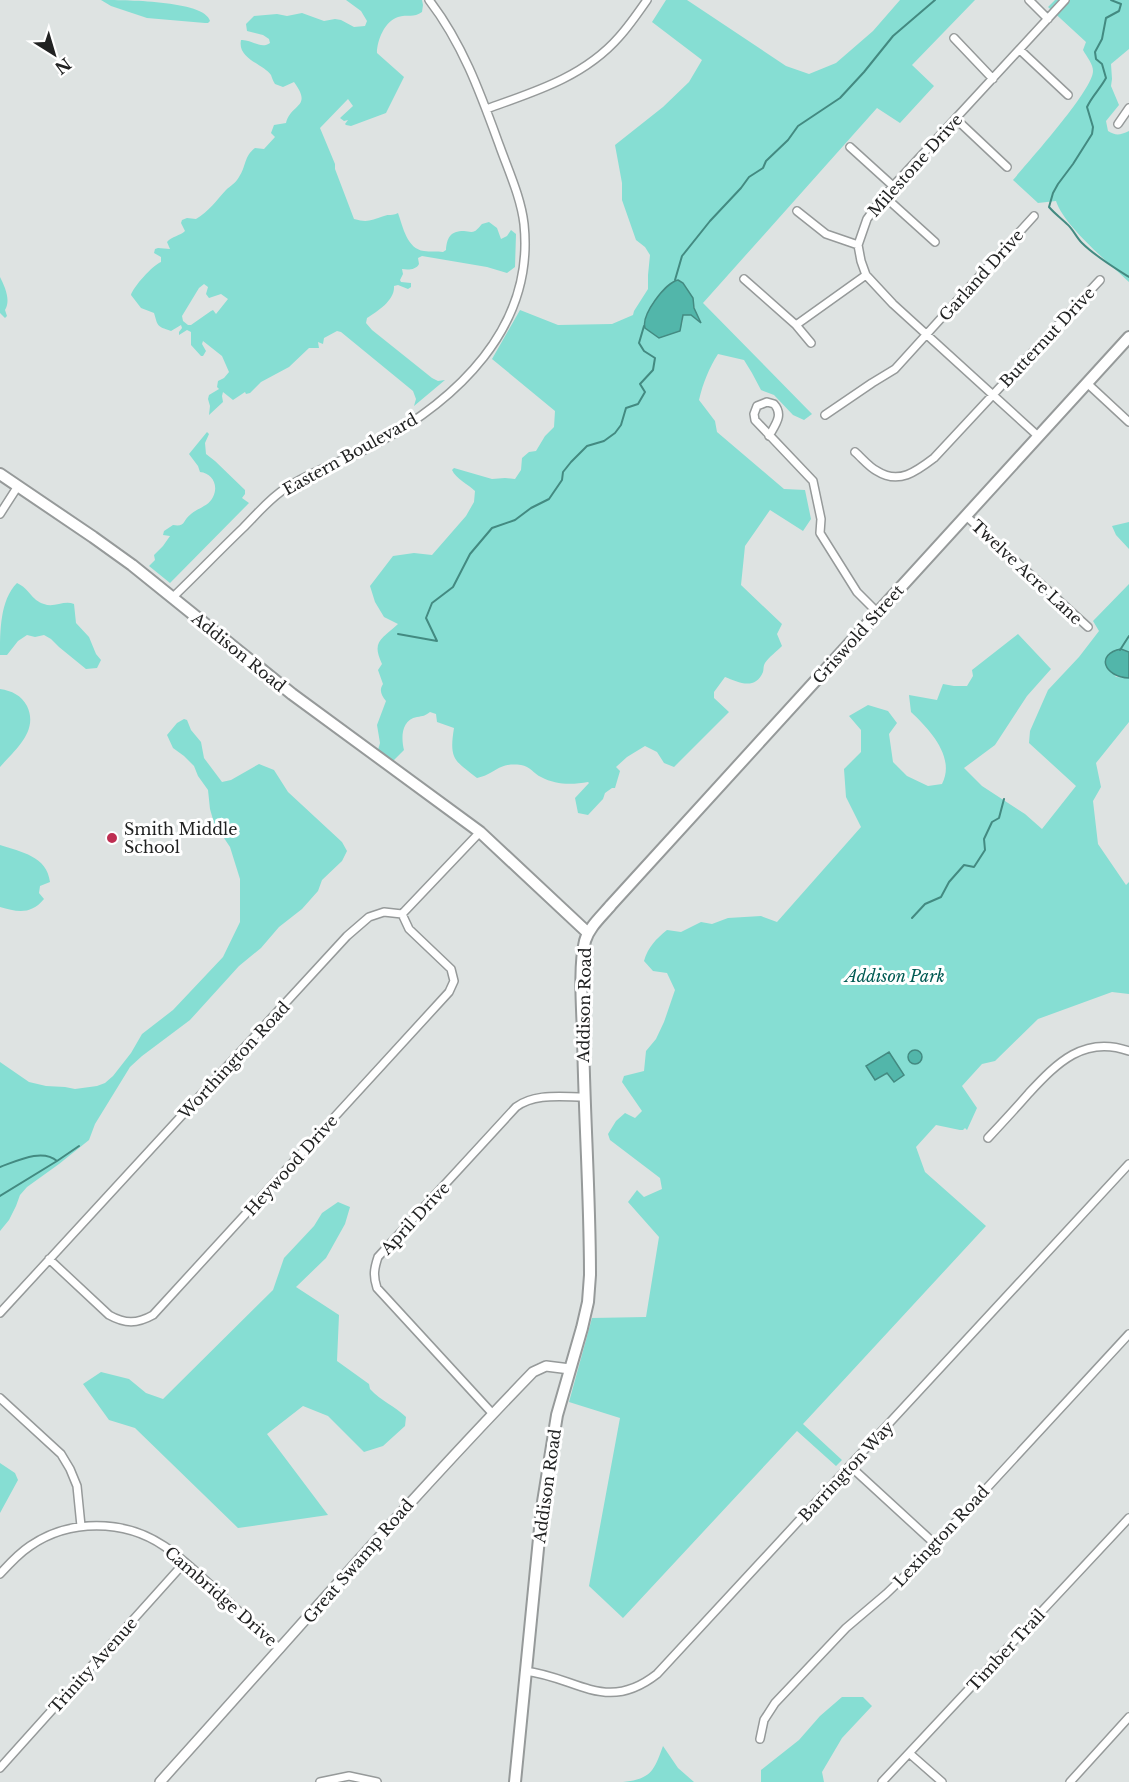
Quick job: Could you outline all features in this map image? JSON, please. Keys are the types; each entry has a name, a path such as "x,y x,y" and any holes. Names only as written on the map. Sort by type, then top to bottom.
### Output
{"main road":[{"name":"Griswold Street","path":"588,933 1129,337"},
{"name":"Addison Road","path":"0,474 93,537 343,733 480,832 588,933 584,949 582,979 590,1275 588,1302 557,1415 542,1508 515,1782"}],"street":[{"name":"Eastern Boulevard","path":"172,598 285,489 314,472 372,446 412,421 464,379 493,347 508,320 519,289 524,253 524,223 517,193 486,109 456,39 446,21 429,0"},
{"path":"486,109 551,85 585,67 619,38 647,0"},
{"path":"1029,0 1048,19"},
{"name":"Milestone Drive","path":"858,245 867,219 884,196 1065,0"},
{"path":"954,38 993,79"},
{"path":"1020,50 1068,95"},
{"path":"1118,124 1129,108"},
{"path":"956,119 1007,167"},
{"path":"850,147 893,186"},
{"path":"884,196 935,242"},
{"path":"797,211 826,234 858,245 866,275 893,304 1038,435"},
{"name":"Garland Drive","path":"825,415 895,369 1034,216"},
{"path":"796,325 866,275"},
{"path":"744,279 796,325 811,343"},
{"name":"Butternut Drive","path":"855,452 877,472 902,477 915,472 934,458 1100,280"},
{"path":"1088,384 1129,422"},
{"path":"769,436 779,419 779,413 774,404 767,402 758,406 754,414 756,423 813,481 821,519 820,533 857,592 878,612"},
{"path":"0,514 18,486"},
{"name":"Twelve Acre Lane","path":"966,516 1088,627"},
{"path":"402,914 480,832"},
{"name":"Worthington Road","path":"0,1313 347,936 369,917 384,912 402,914"},
{"name":"Heywood Drive","path":"49,1259 110,1315 121,1321 132,1323 143,1321 153,1314 449,992 454,981 451,969 410,929 402,914"},
{"path":"988,1138 1048,1073 1067,1057 1082,1050 1098,1047 1113,1047 1129,1052"},
{"name":"April Drive","path":"492,1413 377,1288 374,1267 378,1257 516,1107 536,1097 584,1097"},
{"name":"Barrington Way","path":"525,1671 602,1692 627,1691 643,1684 664,1668 1129,1164"},
{"name":"Lexington Road","path":"760,1739 764,1720 775,1703 846,1628 900,1581 1129,1334"},
{"name":"Great Swamp Road","path":"160,1782 363,1553 492,1413 537,1369 550,1365 570,1369"},
{"path":"0,1398 61,1454 76,1486 81,1526"},
{"path":"850,1466 935,1544"},
{"name":"Timber Trail","path":"882,1782 1129,1518"},
{"name":"Cambridge Drive","path":"0,1575 30,1545 47,1537 81,1526 121,1528 141,1534 163,1545 185,1562 280,1649"},
{"name":"Trinity Avenue","path":"0,1768 185,1562"},
{"path":"1070,1782 1129,1717"},
{"path":"909,1753 942,1782"},
{"path":"320,1782 349,1776 377,1782"}],"green space":[{"path":"101,0 179,5 205,14 210,21 205,23 147,18 111,6"},
{"path":"346,0 422,0 423,5 422,12 419,14 401,16 389,22 378,42 377,53 404,77 386,113 351,126 346,125 348,120 344,121 340,118 353,106 348,99 320,128 354,219 363,221 398,213 406,236 413,246 424,251 443,252 452,234 459,231 474,232 482,224 489,222 497,228 501,239 511,230 516,234 515,267 507,273 487,267 422,256 418,258 419,264 416,267 402,269 401,282 411,283 411,287 408,289 398,285 394,286 389,300 367,318 366,323 432,378 438,381 445,380 414,406 416,399 413,391 337,331 324,338 323,344 318,342 319,348 309,348 289,367 261,382 250,393 245,392 233,400 223,392 223,402 209,415 209,395 219,389 218,381 229,372 222,356 203,341 202,344 206,351 201,356 191,345 191,332 187,330 179,335 181,325 171,331 160,327 154,313 141,308 131,295 153,267 161,262 161,257 154,253 155,249 170,249 167,242 185,231 182,220 196,219 235,183 251,151 255,148 264,149 275,137 271,133 274,125 286,123 301,101 299,90 294,82 283,87 275,84 268,71 243,52 241,40 260,45 270,43 269,39 263,35 247,31 246,24 254,16 277,14 287,16 302,13 324,21 335,19 354,27 365,26 367,21 361,11","holes":["204,284 208,287 206,294 209,298 221,294 228,299 216,314 213,310 188,325 183,321 182,316 199,288"]},
{"path":"666,0 687,0 786,66 809,74 836,63 873,31 900,0 975,0 912,65 934,86 900,123 877,108 703,303 812,414 804,420 793,415 774,395 761,390 744,360 718,354 702,388 699,400 715,421 717,432 784,489 805,490 811,519 803,531 770,510 745,546 741,585 782,624 777,634 782,646 765,663 760,678 756,682 746,684 725,677 714,692 714,698 729,712 674,767 664,763 657,752 645,746 627,757 616,767 620,771 615,788 605,793 603,799 588,815 578,813 575,798 588,782 570,784 552,782 521,765 507,765 477,778 455,758 452,746 454,728 437,722 436,714 430,712 408,722 403,730 404,750 393,761 378,750 380,743 377,725 386,701 381,692 383,684 378,670 382,664 378,645 383,637 398,624 384,617 375,602 370,586 393,556 414,553 432,555 466,516 474,502 475,491 456,476 452,470 454,468 492,479 515,479 521,470 522,458 529,452 536,451 554,427 555,411 492,359 520,310 558,325 612,324 633,315 648,289 650,255 645,247 636,240 622,200 622,183 615,145 663,107 689,82 702,60 652,22","holes":["678,280 690,293 699,322 691,315 683,315 682,325"]},
{"path":"1055,0 1129,0 1129,49 1111,64 1111,86 1119,105 1106,121 1108,131 1111,133 1129,131 1129,282 1077,233 1056,201 1038,203 1013,180 1072,109 1083,93 1093,71 1083,50 1086,42 1048,7"},
{"path":"0,277 7,298 5,318 0,313"},
{"path":"207,432 209,434 205,443 206,454 245,490 242,498 249,503 170,583 149,566 155,560 154,555 170,536 163,535 164,531 173,525 182,524 191,514 206,505 215,493 215,484 211,477 200,472 189,454"},
{"path":"1129,522 1129,549 1116,535 1112,526"},
{"path":"17,583 44,604 74,604 76,623 89,637 101,660 97,668 86,669 44,635 35,637 27,635 18,641 7,655 0,655 4,607 11,590"},
{"name":"Addison Park","path":"1129,584 1129,652 1121,649 1107,657 1105,663 1116,677 1129,678 1129,722 1096,763 1101,787 1093,801 1098,844 1126,885 1129,882 1129,994 1112,992 1038,1019 995,1061 982,1064 962,1086 977,1108 967,1130 936,1125 916,1147 925,1172 986,1226 803,1424 842,1460 836,1466 797,1431 623,1618 589,1586 620,1418 569,1402 592,1318 646,1317 659,1237 628,1202 637,1190 644,1197 662,1189 660,1178 610,1140 608,1134 616,1121 625,1113 635,1118 642,1111 622,1082 624,1076 644,1071 646,1051 656,1039 675,990 667,973 653,971 644,961 648,952 667,930 681,932 701,922 712,924 728,918 761,916 777,922 861,827 846,797 844,769 861,752 861,730 849,716 868,705 888,711 897,723 889,734 893,762 907,776 928,786 942,784 946,764 943,754 932,735 911,712 909,695 937,700 943,684 967,686 973,676 972,670 1018,634 1051,669 1027,696 995,745 964,768 982,786 1025,814 1042,829 1076,786 1029,743 1030,731 1048,690 1079,657 1099,631 1093,621"},
{"path":"0,689 12,692 22,699 30,715 30,724 24,740 0,767"},
{"path":"184,719 187,720 191,730 201,742 204,758 222,782 231,780 259,764 274,770 288,792 342,842 347,851 342,861 322,880 318,891 302,909 279,927 261,948 239,966 190,1020 130,1067 95,1124 89,1140 27,1187 20,1195 9,1220 0,1231 0,1062 29,1082 46,1086 75,1089 105,1083 131,1053 142,1034 173,1010 223,957 240,922 240,879 230,847 214,823 208,790 194,766 173,748 167,735 177,723"},
{"path":"0,845 32,856 44,866 48,873 50,882 40,886 39,893 44,899 34,908 18,911 0,907"},
{"path":"338,1202 350,1207 345,1224 326,1258 296,1287 339,1315 337,1361 369,1384 374,1393 406,1417 405,1426 383,1446 364,1452 328,1416 303,1406 267,1434 328,1515 238,1528 135,1428 109,1420 83,1384 101,1372 129,1379 146,1393 163,1399 273,1290 284,1258 314,1226 322,1213"},
{"path":"0,1463 15,1473 18,1480 0,1513"},
{"path":"842,1697 863,1697 872,1706 842,1738 822,1772 824,1782 761,1782 761,1770 799,1740 820,1716"},
{"path":"663,1746 678,1768 694,1782 623,1782 646,1776 654,1768"}],"shaded area":[{"path":"678,280 683,283 693,298 694,308 701,323 691,315 683,315 680,331 659,338 645,328 647,315 661,293"},
{"path":"1121,649 1129,652 1129,678 1114,674 1106,665 1108,656"},
{"path":"912,1050 918,1050 922,1057 918,1064 912,1064 908,1060 908,1054"},
{"path":"889,1052 904,1075 894,1082 887,1073 875,1080 866,1066"}],"waterway":[{"path":"675,280 682,256 749,177 763,168 766,161 788,140 798,126 840,98 893,36 935,0"},
{"path":"1111,0 1121,4 1119,11 1106,18 1102,39 1095,52 1096,59 1102,64 1106,78 1087,107 1093,127 1092,134 1058,184 1049,207 1087,248 1129,277"},
{"path":"398,634 437,641 426,618 432,603 453,587 470,554 492,528 515,520 531,508 549,499 571,462 587,446 604,441 615,433 621,425 626,408 638,404 645,392 640,384 653,370 655,358 644,351 639,343 644,326"},
{"path":"1120,650 1129,636"},
{"path":"912,918 925,904 941,897 949,882 964,865 974,867 985,850 984,839 992,822 999,818 1004,799"},
{"path":"0,1167 37,1156 51,1157 57,1161 79,1146"},
{"path":"0,1196 57,1161"}],"place":[{"name":"Smith Middle School","path":"112,838"}]}
